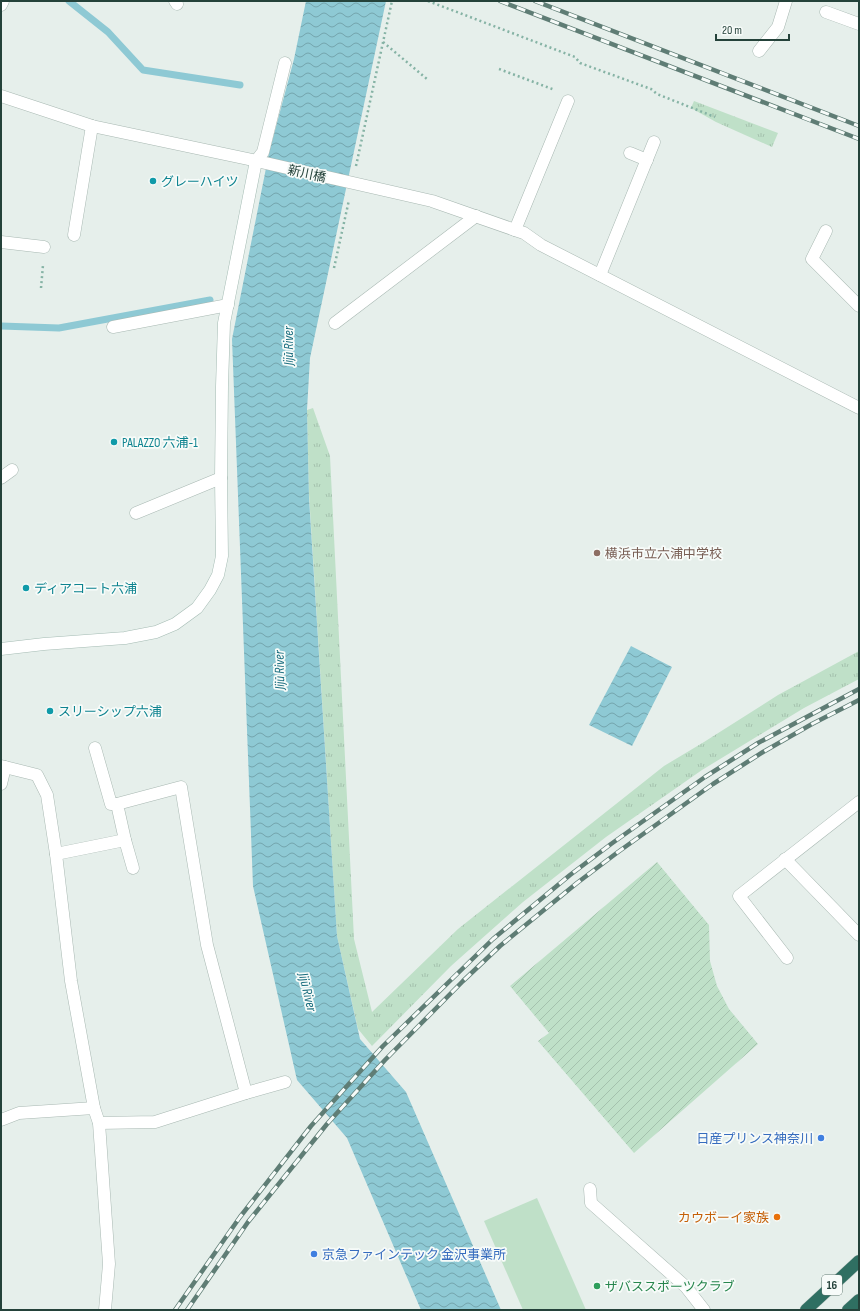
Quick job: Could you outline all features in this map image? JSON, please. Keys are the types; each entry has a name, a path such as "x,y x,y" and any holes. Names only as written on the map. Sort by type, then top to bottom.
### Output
{"highway":[{"name":"16","path":"806,1310 859,1261"}],"street":[{"path":"759,51 778,27 786,1"},
{"path":"826,12 859,24"},
{"path":"1,649 125,638 156,632 176,624 197,608 210,590 218,574 222,556 221,478 224,323 285,63"},
{"name":"新川橋","path":"1,96 92,126 350,182 432,202 516,230 541,245 859,408"},
{"path":"516,230 568,101"},
{"path":"74,235 92,126"},
{"path":"600,275 654,142"},
{"path":"630,153 647,160"},
{"path":"335,323 476,216"},
{"path":"826,231 812,259 859,306"},
{"path":"1,242 44,247"},
{"path":"112,327 228,305"},
{"path":"1,478 12,470"},
{"path":"136,513 221,478"},
{"path":"95,748 111,804 117,804 181,787 207,945 246,1092"},
{"path":"1,784 3,766 37,775 47,795 56,854 71,981 94,1108 99,1122 109,1264 105,1310"},
{"path":"787,958 739,896 859,802"},
{"path":"117,804 133,868"},
{"path":"56,854 125,840"},
{"path":"785,859 859,935"},
{"path":"99,1122 156,1122 246,1092 285,1082"},
{"path":"1,1120 19,1113 94,1108"},
{"path":"590,1189 591,1203 686,1287 704,1310"}],"path":[{"path":"334,268 350,182 392,1"},
{"path":"428,1 575,57 580,63 651,89 657,94 715,117"},
{"path":"383,42 427,79"},
{"path":"499,69 563,92 568,101"},
{"path":"41,288 44,247"}],"green space":[{"path":"694,101 778,133 772,147 716,122 691,108"},
{"path":"313,408 330,456 354,939 372,1012 458,929 664,766 778,695 859,651 859,679 804,708 702,770 606,837 523,902 451,966 372,1046 358,1029 337,936 309,494 307,410"},
{"path":"657,862 709,925 710,961 717,986 729,1009 758,1044 634,1153 538,1041 549,1033 510,986"},
{"path":"537,1198 586,1310 523,1310 484,1221"}],"water":[{"name":"Jijū River","path":"306,1 386,1 310,358 307,410 309,498 337,936 360,1039 406,1092 501,1310 421,1310 347,1138 297,1080 253,886 232,339 269,153 294,59"},
{"path":"631,646 672,667 632,746 589,725"}],"waterway":[{"path":"69,1 108,32 143,70 240,85"},
{"path":"1,326 59,328 210,300"}],"railway":[{"path":"500,1 859,139"},
{"path":"535,1 859,126"},
{"path":"175,1310 240,1217 311,1126 383,1046 493,939 570,875 705,777 758,743 859,689"},
{"path":"187,1310 248,1222 327,1124 385,1060 500,946 577,883 713,784 763,752 812,724 859,700"}],"place":[{"name":"グレーハイツ","path":"153,181"},
{"name":"PALAZZO 六浦-1","path":"114,442"},
{"name":"横浜市立六浦中学校","path":"597,553"},
{"name":"ディアコート六浦","path":"26,588"},
{"name":"スリーシップ六浦","path":"50,711"},
{"name":"日産プリンス神奈川","path":"821,1138"},
{"name":"カウボーイ家族","path":"777,1217"},
{"name":"京急ファインテック 金沢事業所","path":"314,1254"},
{"name":"ザバススポーツクラブ","path":"597,1286"}]}
